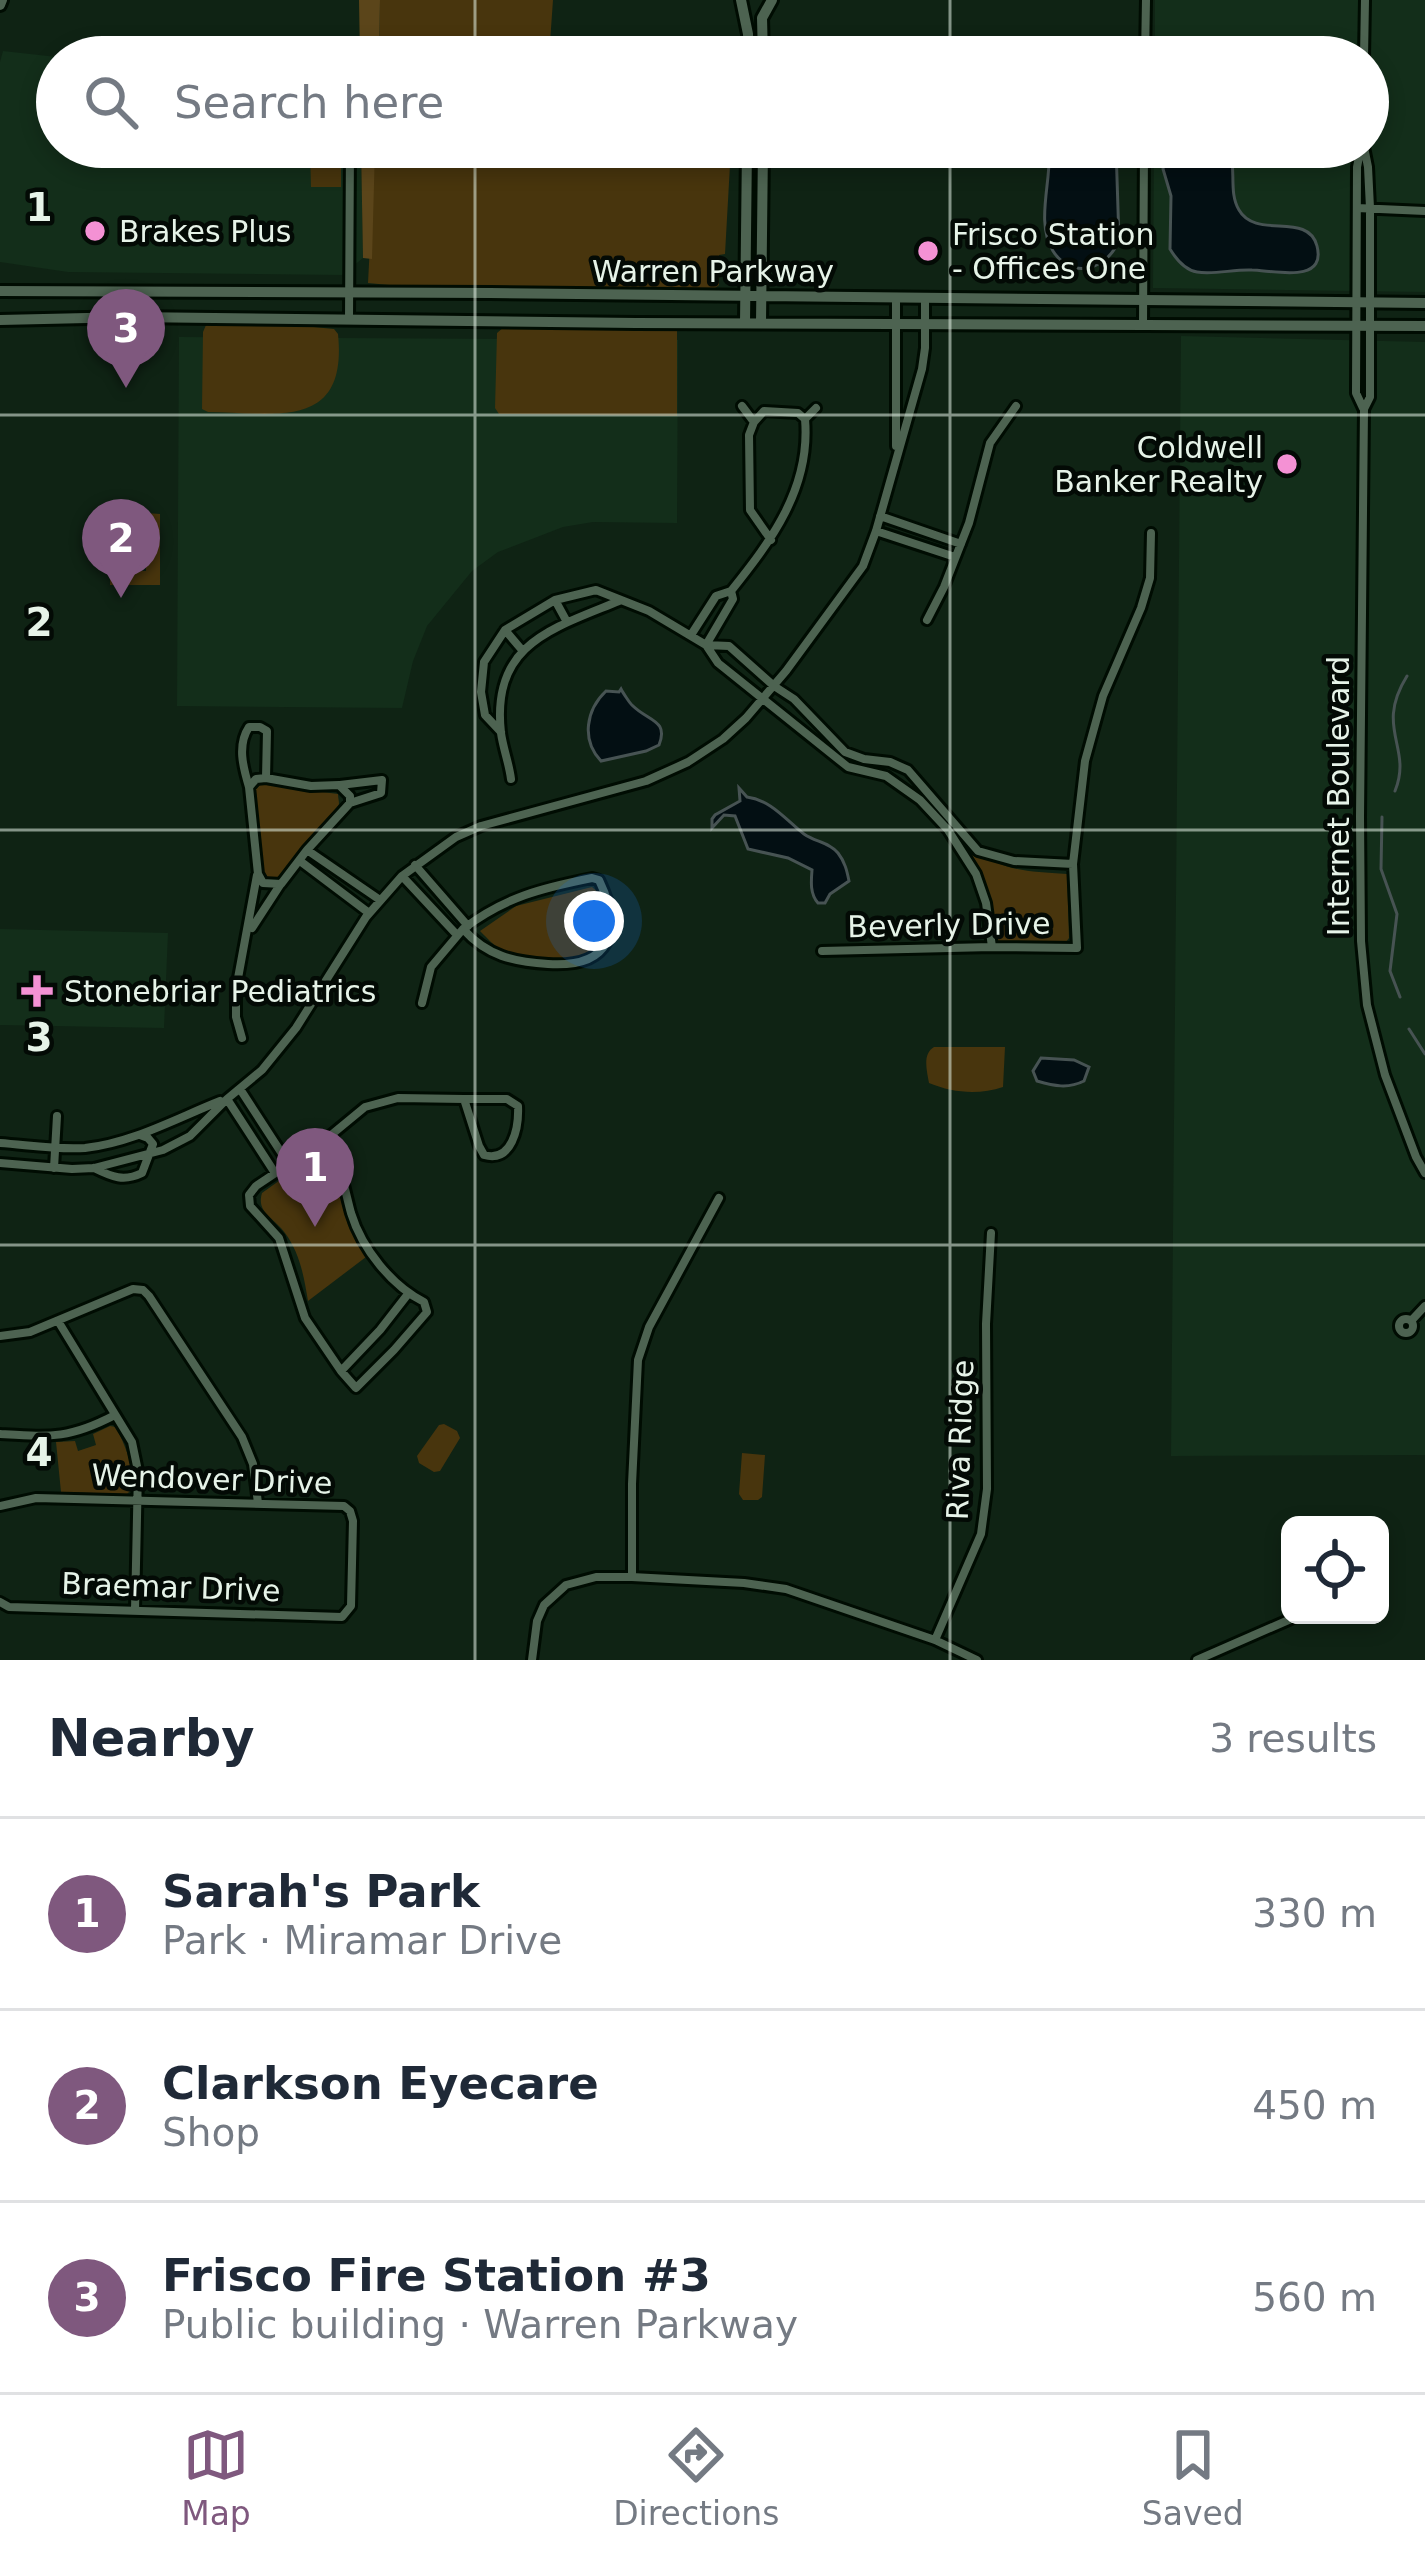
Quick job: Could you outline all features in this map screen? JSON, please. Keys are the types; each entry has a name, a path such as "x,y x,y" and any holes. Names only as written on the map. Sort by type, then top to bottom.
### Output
{"main road":[{"path":"748,36 744,0 770,0"},
{"path":"762,36 761,21 770,0"},
{"path":"745,323 747,168"},
{"path":"761,323 764,168"},
{"name":"Warren Parkway","path":"0,291 1425,303"},
{"path":"131,316 133,292"},
{"path":"490,293 492,321"},
{"name":"Warren Parkway","path":"0,320 131,316 1425,326"}],"street":[{"path":"1145,36 1146,0"},
{"path":"1364,36 1365,0"},
{"path":"349,320 350,168"},
{"path":"1142,325 1144,168"},
{"path":"1357,168 1363,302"},
{"path":"1363,302 1368,168"},
{"path":"1357,208 1425,211"},
{"path":"896,297 896,454"},
{"path":"0,1162 94,1168 151,1153 190,1136 262,1070 296,1028 369,914 415,865 481,826 646,781 723,739 774,686 863,566 918,385 926,348 925,298"},
{"name":"Internet Boulevard","path":"1363,302 1370,397 1364,409 1361,941 1367,1005 1385,1075 1425,1173"},
{"path":"897,382 918,385"},
{"path":"742,406 754,422"},
{"path":"927,620 969,523 990,443 1016,406"},
{"path":"805,419 816,408"},
{"path":"691,635 716,596 731,591 771,540 800,476 807,437 805,419 798,413 764,411 749,435 750,510 771,540"},
{"path":"880,516 961,544"},
{"path":"876,531 956,557"},
{"path":"501,732 485,715 481,692 484,662 505,630 555,600 596,590 649,611 706,644 729,646 813,716 844,752 908,770 978,851 1026,862 1073,864 1085,761 1103,696 1150,578 1151,533"},
{"path":"706,644 733,598 731,591"},
{"path":"555,600 567,622"},
{"path":"511,779 501,732 509,665 522,650 567,622 619,601"},
{"path":"505,630 522,650"},
{"path":"706,644 718,663 848,767 886,776 920,800 948,830 976,874 992,947"},
{"path":"242,1038 236,989 258,874 250,787 242,765 244,732 249,727 267,731 266,778"},
{"path":"248,934 307,850 350,803 381,793 382,780 310,786 266,778 256,779 250,787"},
{"path":"339,785 350,796 350,803"},
{"path":"307,850 380,900"},
{"path":"300,861 369,914"},
{"name":"Beverly Drive","path":"822,951 1076,948 1073,864"},
{"path":"415,865 463,930"},
{"path":"258,874 263,884 281,884"},
{"path":"402,876 463,930 483,948 526,962 586,962 610,935 610,914 602,884 592,878 516,897 463,930 431,968 422,1003"},
{"path":"240,1089 288,1163"},
{"path":"325,1140 339,1165 355,1223 376,1260 408,1294 424,1302 427,1312 356,1388 305,1318 279,1238 248,1204 249,1195 365,1107 398,1098 507,1099 513,1100 519,1114 509,1149 501,1157 484,1155 464,1099"},
{"path":"0,1143 85,1148 139,1134 227,1099"},
{"path":"227,1099 275,1172"},
{"path":"54,1168 56,1116"},
{"path":"94,1168 112,1178 130,1179 142,1173 152,1144 139,1134"},
{"path":"632,1577 638,1360 649,1327 719,1198"},
{"name":"Riva Ridge","path":"935,1640 981,1534 987,1489 991,1234"},
{"path":"0,1336 58,1322 133,1288 142,1290 242,1437 253,1464 257,1503"},
{"path":"340,1371 408,1294"},
{"path":"1411,1321 1425,1306"},
{"path":"58,1322 132,1442 139,1500 135,1610"},
{"path":"0,1434 66,1436 116,1415"},
{"name":"Wendover Drive","path":"0,1506 36,1498 344,1506 353,1521 351,1606 342,1617"},
{"path":"532,1660 544,1605 566,1586 596,1577 786,1588 935,1640 977,1660"},
{"name":"Braemar Drive","path":"0,1602 9,1606 342,1617"},
{"path":"1197,1660 1281,1623"}],"shaded area":[{"path":"359,0 380,0 379,36 360,36"},
{"path":"380,0 553,0 550,36 379,36"},
{"path":"1155,0 1425,0 1425,292 1153,288 1154,168 1389,168 1389,36 1155,36"},
{"path":"3,51 36,55 36,168 361,168 363,258 342,275 68,272 0,262"},
{"path":"310,168 341,168 341,187 311,187"},
{"path":"361,168 374,168 372,259 363,258"},
{"path":"374,168 730,168 725,254 719,255 719,285 714,289 368,283"},
{"path":"1048,168 1117,168 1119,240 1098,264 1079,268 1061,260 1048,240"},
{"path":"1232,168 1239,210 1257,223 1293,227 1312,236 1318,258 1314,266 1295,273 1204,273 1185,266 1170,249 1171,196 1163,169"},
{"path":"273,323 334,329 338,334 338,365 331,387 319,402 281,413 202,409 206,325"},
{"path":"505,326 677,328 677,416 499,414 495,408 497,333"},
{"path":"1181,336 1425,342 1425,1455 1171,1456"},
{"path":"179,337 678,340 677,523 593,522 563,527 498,552 472,571 427,626 402,708 177,706"},
{"path":"146,513 160,514 160,585 110,585 110,571 146,571"},
{"path":"621,689 632,705 659,726 659,745 601,761 591,744 590,716 606,691"},
{"path":"261,784 338,794 339,804 330,817 278,879 272,880 261,874 253,792"},
{"path":"739,788 834,849 849,881 825,903 818,903 812,892 812,870 788,858 748,849 735,816 724,815 712,828 715,815 740,801"},
{"path":"971,849 1006,866 1067,874 1069,938 1063,946 1001,944 995,938 986,885"},
{"path":"592,887 600,894 603,931 600,945 588,957 550,961 523,957 499,948 480,931 516,906"},
{"path":"0,929 168,933 164,1028 0,1025"},
{"path":"934,1047 1005,1047 1003,1087 966,1092 929,1083 927,1058"},
{"path":"1041,1058 1074,1060 1089,1067 1084,1081 1049,1084 1037,1081 1033,1071"},
{"path":"318,1153 328,1157 348,1225 366,1257 308,1301 294,1249 261,1200 262,1193"},
{"path":"444,1424 460,1438 440,1471 434,1472 419,1463 417,1456"},
{"path":"116,1427 126,1450 132,1489 127,1494 61,1492 56,1442 75,1441 78,1451 96,1445 93,1434"},
{"path":"742,1453 765,1455 758,1500 743,1500 739,1494"}],"waterway":[{"path":"1395,791 1400,762 1394,710 1407,676"},
{"path":"1382,817 1381,869 1397,914 1390,971 1400,997"},
{"path":"1409,1029 1425,1054"}],"place":[{"name":"Brakes Plus","path":"95,231"},
{"name":"Frisco Station - Offices One","path":"928,251"},
{"name":"Frisco Fire Station #3","path":"126,388"},
{"name":"Coldwell Banker Realty","path":"1287,464"},
{"name":"Clarkson Eyecare","path":"121,598"},
{"name":"Stonebriar Pediatrics","path":"37,991"},
{"name":"Sarah's Park","path":"315,1227"}]}
